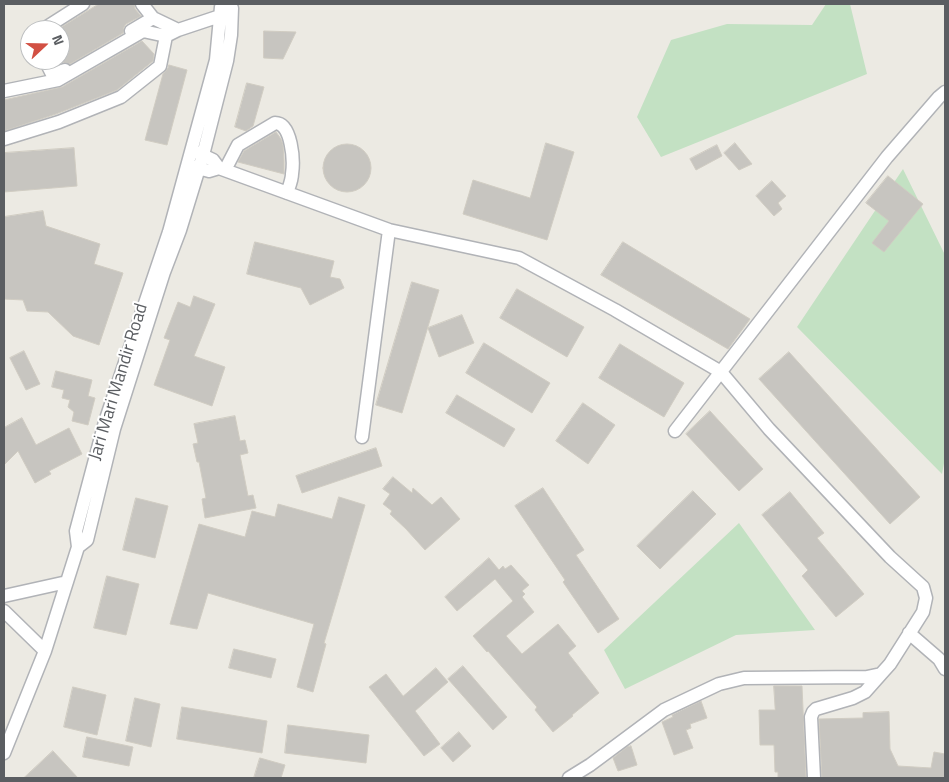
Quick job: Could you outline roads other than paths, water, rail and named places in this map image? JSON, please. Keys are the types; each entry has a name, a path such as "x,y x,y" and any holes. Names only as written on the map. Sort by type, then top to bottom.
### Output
{"street":[{"path":"58,20 83,4"},
{"path":"142,4 153,18 178,30"},
{"path":"4,91 58,80 143,31 166,36 226,8"},
{"name":"Jari Mari Mandir Road","path":"4,753 45,651 78,547 76,531 105,422 133,353 169,232 193,167 226,8"},
{"path":"70,68 153,18"},
{"path":"4,139 59,122 121,97 160,66 166,36"},
{"path":"50,70 52,74 63,70"},
{"path":"675,431 887,157 945,92"},
{"path":"193,167 209,171 222,169 238,145 275,123 279,123 282,124 288,134 291,144 292,175 287,193"},
{"path":"197,152 214,160 222,169 389,230 520,258 615,310 721,372 769,429 890,557 923,587 926,598 923,612 890,664 865,692 854,698 816,709 813,712 811,717 814,778"},
{"path":"362,437 389,230"},
{"path":"4,596 67,582"},
{"path":"4,611 45,651"},
{"path":"909,633 939,659 945,669"},
{"path":"569,778 590,765 664,710 719,684 744,678 867,677 881,674"}]}
